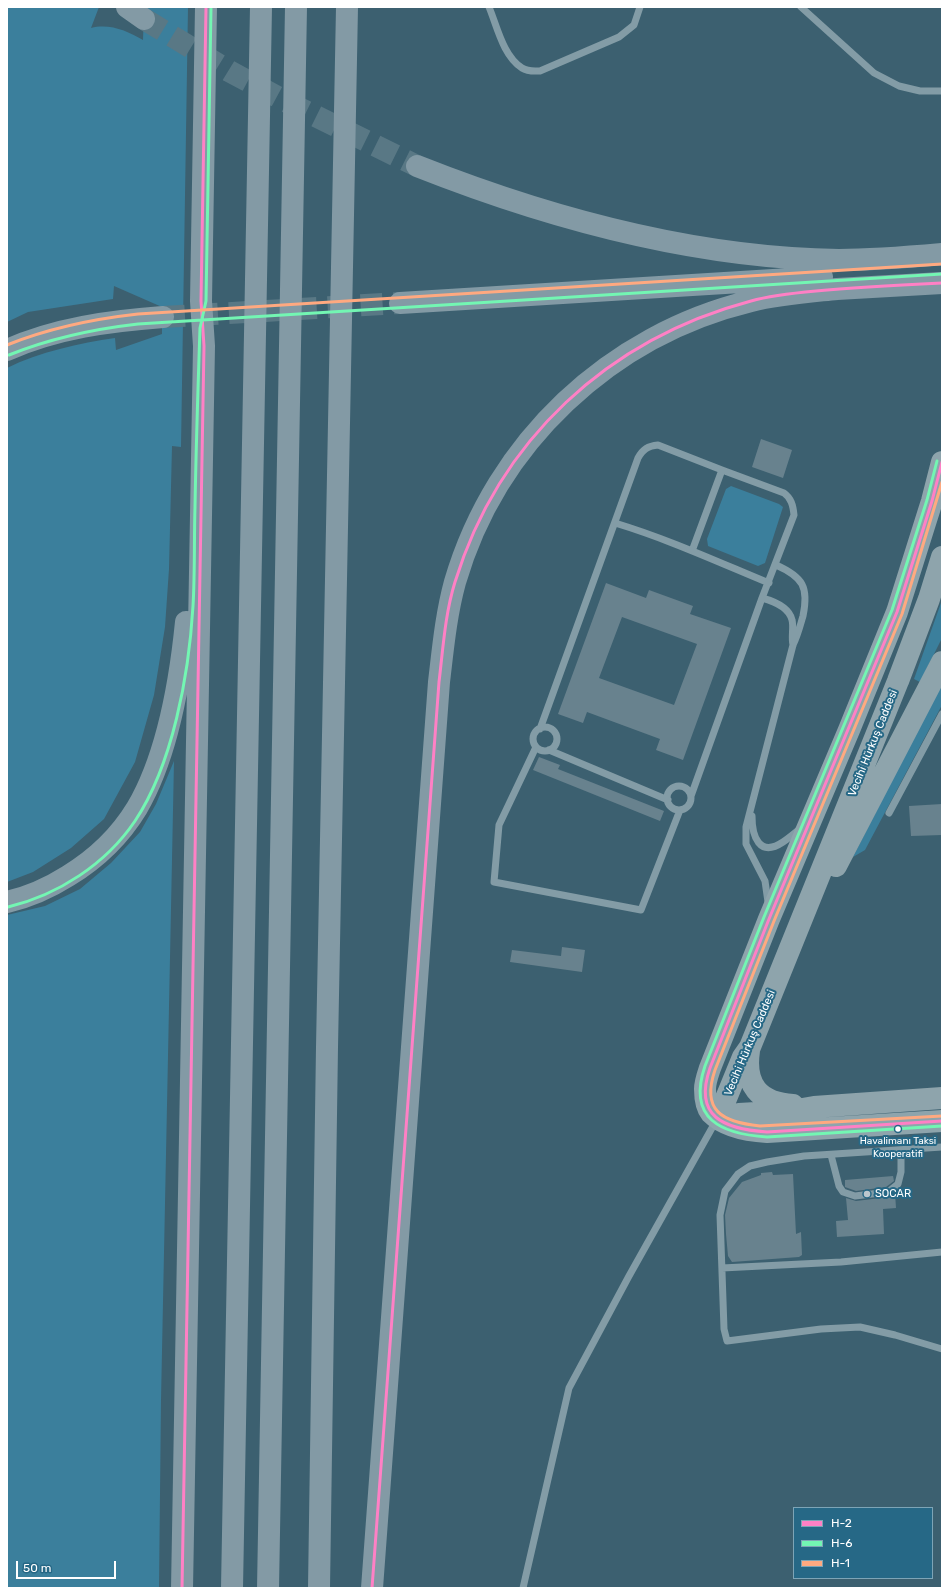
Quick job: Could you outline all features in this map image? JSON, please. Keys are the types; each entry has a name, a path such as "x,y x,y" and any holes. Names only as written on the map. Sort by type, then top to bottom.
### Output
{"highway":[{"path":"182,1588 204,346 201,301 206,7"},
{"path":"232,1588 262,7"},
{"path":"268,1588 296,7"},
{"path":"319,1588 327,1048 347,7"},
{"path":"417,166 493,195 570,219 656,239 759,255 840,260 896,271 942,283"},
{"path":"372,1588 439,682 444,633 449,606 467,547 497,486 518,454 544,423 568,399 597,374 625,354 670,329 691,320 745,302 773,296 809,292 896,271 942,254"},
{"path":"400,302 942,269"},
{"path":"7,902 31,895 50,887 84,867 122,830 136,809 150,783 172,711 180,672 188,606 195,327 201,301"},
{"path":"7,350 56,333 79,327 163,317"}],"main road":[{"path":"942,462 930,508 897,612 874,671 769,919 710,1068 704,1087 706,1101 710,1112 731,1125 752,1132 942,1121"},
{"name":"Vecihi Hürkuş Caddesi","path":"718,1118 743,1058 750,1047 898,681 929,599 942,557"},
{"path":"799,927 828,882 942,662"},
{"path":"750,1047 748,1063 751,1080 763,1097 774,1102 784,1104 814,1107"},
{"path":"718,1118 739,1114 791,1111 814,1107 942,1098"}],"lane":[{"path":"489,7 508,53 521,68 529,71 540,71 619,37 634,25 640,7"},
{"path":"801,7 874,73 899,86 920,91 942,91"},
{"path":"536,747 499,825 494,882 641,910 680,810 687,806 691,800 691,796 762,598 776,565 794,514 793,506 789,497 784,493 658,445 649,446 641,451 540,729 533,736 536,747 542,751 549,750 668,800 673,808 680,810"},
{"path":"692,550 722,470"},
{"path":"615,523 639,530 692,550 769,583"},
{"path":"769,919 768,897 765,881 746,844 746,827 793,645 799,633 806,599 805,591 798,579 789,571 776,565"},
{"path":"762,598 783,607 789,614 792,620 791,636 793,645"},
{"path":"888,813 942,714"},
{"path":"540,729 546,727 550,728 555,734 557,741 549,750"},
{"path":"668,800 670,790 676,786 687,789 691,796"},
{"path":"751,810 752,829 755,838 759,844 767,847 782,843 810,821"},
{"path":"523,1588 569,1388 633,1269 718,1118"},
{"path":"942,1147 804,1156 750,1166 738,1174 725,1191 720,1215 724,1330 728,1340 821,1329 860,1327 895,1335 942,1349"},
{"path":"831,1154 839,1186 842,1192 855,1196 888,1192 898,1184 901,1172 901,1150"},
{"path":"722,1268 841,1262 942,1252"}],"shaded area":[{"path":"7,7 99,7 91,28 105,26 111,27 143,40 144,10 140,7 188,7 181,447 172,446 169,569 165,627 154,695 135,762 104,819 71,848 33,872 7,882 7,368 32,357 74,345 115,338 116,350 162,334 162,307 114,286 113,299 28,312 7,322"},
{"path":"731,486 779,504 783,507 765,563 758,566 708,546 707,539 726,489"},
{"path":"942,600 942,638 920,682 914,679"},
{"path":"942,682 942,705 865,850 853,857"},
{"path":"174,761 161,1400 159,1588 7,1588 7,915 45,906 80,889 111,863 140,832 156,804"}],"building":[{"path":"761,439 792,450 783,478 752,467"},
{"path":"606,583 646,598 649,590 693,606 690,614 731,628 683,760 656,750 660,739 587,712 583,723 558,714","holes":["622,617 697,644 674,705 599,678"]},
{"path":"539,757 560,765 558,769 664,811 660,821 533,770"},
{"path":"942,804 942,835 911,836 909,806"},
{"path":"562,947 585,950 582,972 510,962 512,950 561,956"},
{"path":"772,1172 773,1175 793,1174 796,1234 801,1232 802,1255 799,1257 732,1262 728,1256 725,1215 729,1198 742,1182 761,1175 761,1173"},
{"path":"893,1176 894,1181 886,1187 856,1191 845,1187 845,1180"},
{"path":"895,1193 896,1208 883,1209 884,1234 837,1237 836,1221 848,1220 846,1198 856,1201 889,1197"}],"tunnel":[{"path":"144,19 229,71 285,101 417,166"},
{"path":"163,317 400,303"}],"transit line":[{"name":"H-2","path":"182,1588 204,346 201,301 206,7"},
{"name":"H-6","path":"8,907 27,902 63,886 95,864 123,837 135,821 160,773 177,718 188,660 194,594 200,328 206,301 211,7"},
{"name":"H-1","path":"7,345 71,325 138,314 942,264"},
{"name":"H-6","path":"9,355 73,335 138,324 942,274"},
{"name":"H-2","path":"372,1588 439,682 449,606 455,582 474,531 500,484 530,441 566,402 606,369 651,341 699,318 767,297 791,293 942,283"},
{"name":"H-6","path":"937,461 927,500 892,610 764,917 705,1066 701,1084 701,1099 705,1111 712,1120 722,1127 735,1132 767,1137 942,1126"},
{"name":"H-2","path":"942,462 932,501 897,612 769,919 710,1068 706,1085 706,1098 709,1109 716,1117 738,1128 767,1132 942,1121"},
{"name":"H-1","path":"942,482 902,614 774,921 715,1070 711,1084 711,1095 713,1105 718,1112 725,1117 735,1121 760,1126 942,1116"}],"place":[{"name":"Havalimanı Taksi Kooperatifi","path":"898,1129"},
{"name":"SOCAR","path":"867,1194"}]}
